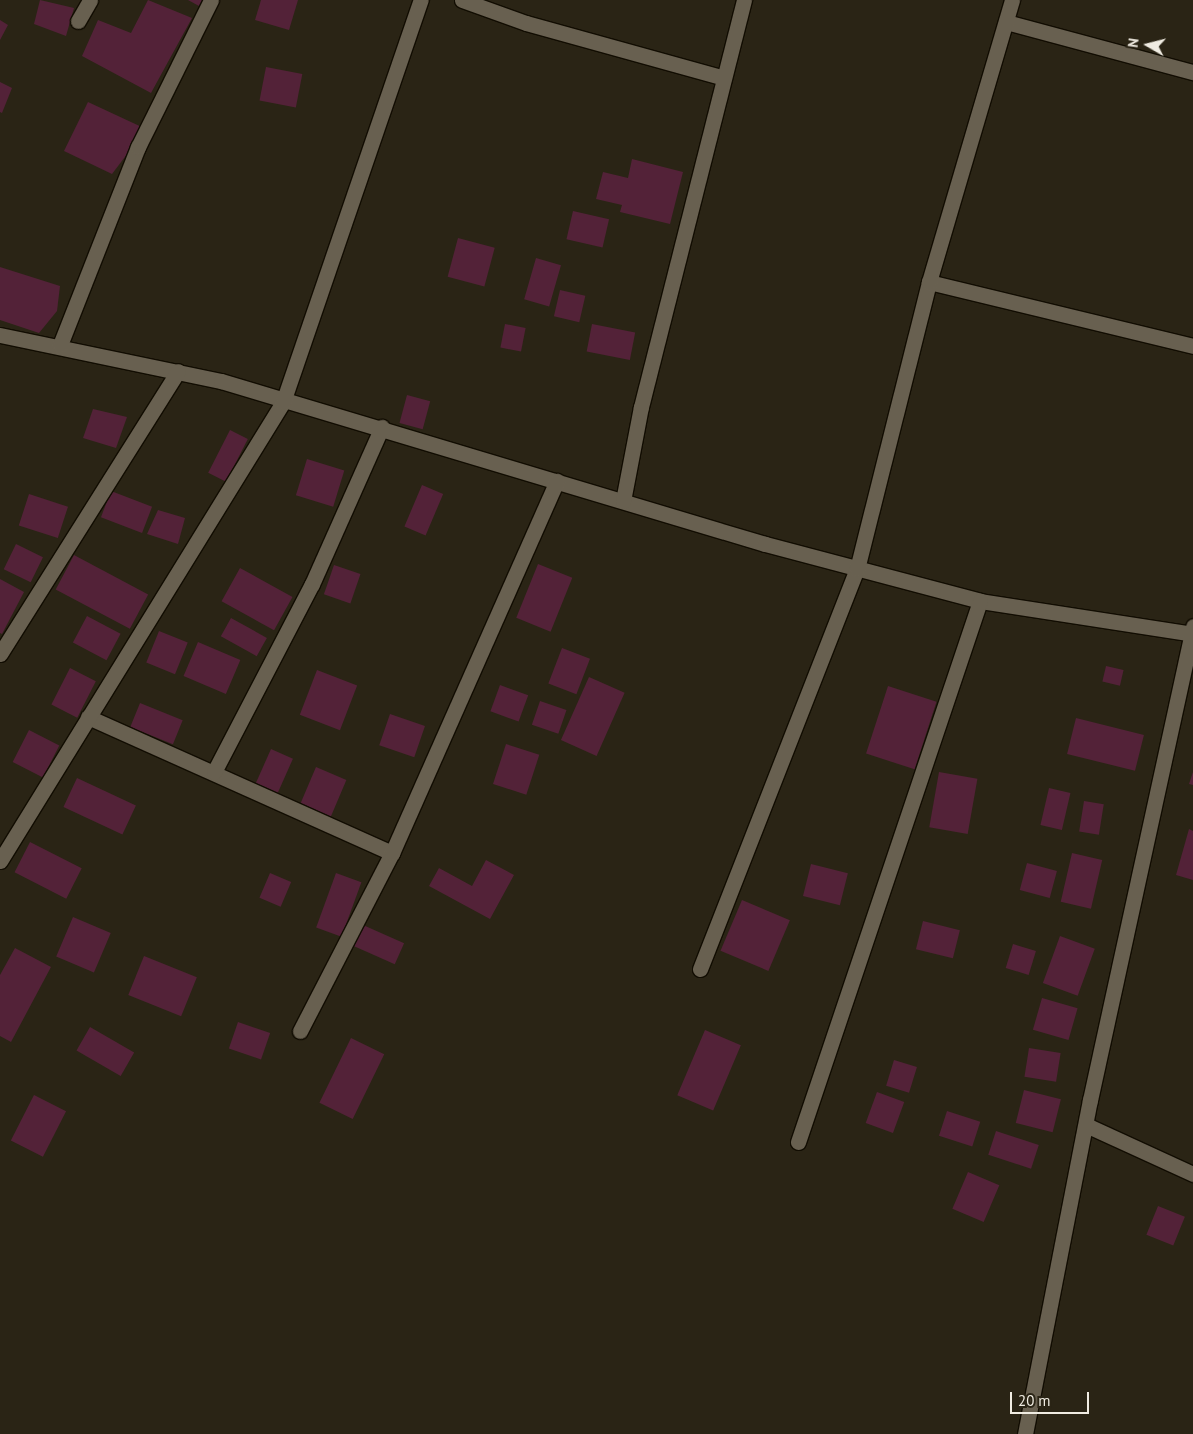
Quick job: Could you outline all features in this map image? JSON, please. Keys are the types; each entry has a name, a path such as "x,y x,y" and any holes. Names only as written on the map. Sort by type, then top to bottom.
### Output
{"street":[{"path":"78,21 90,0"},
{"path":"60,345 138,147 210,0"},
{"path":"0,861 283,402 421,0"},
{"path":"462,0 526,23 724,78"},
{"path":"623,501 641,407 744,0"},
{"path":"700,969 857,569 929,282 1012,0"},
{"path":"1006,22 1193,72"},
{"path":"929,282 1193,346"},
{"path":"0,335 60,345 178,371 283,402 382,427 623,501 857,569 980,601 1192,632 1086,1125 1025,1434"},
{"path":"0,654 178,371"},
{"path":"214,772 312,584 382,427"},
{"path":"300,1031 392,853 557,481"},
{"path":"798,1142 980,601"},
{"path":"88,718 214,772 392,853"},
{"path":"1086,1125 1193,1174"}],"building":[{"path":"40,0 74,8 66,36 34,24"},
{"path":"148,0 192,18 151,93 82,56 98,20 131,33"},
{"path":"188,0 202,0 199,6"},
{"path":"261,0 298,0 289,30 255,20"},
{"path":"0,20 8,25 0,40"},
{"path":"266,67 302,74 296,107 260,100"},
{"path":"0,82 12,88 2,113 0,112"},
{"path":"88,102 146,129 112,174 64,151"},
{"path":"632,159 683,172 670,224 620,212 622,205 596,199 603,172 628,178"},
{"path":"573,211 609,219 603,248 566,239"},
{"path":"458,238 495,248 484,286 448,277"},
{"path":"536,258 561,265 549,307 524,299"},
{"path":"0,267 60,286 57,311 39,333 0,320"},
{"path":"560,290 585,296 579,322 554,316"},
{"path":"505,324 526,328 521,352 500,348"},
{"path":"592,324 635,332 630,360 587,351"},
{"path":"407,395 430,401 423,429 399,423"},
{"path":"93,409 127,417 116,448 83,438"},
{"path":"230,430 248,439 226,482 208,473"},
{"path":"307,459 344,470 333,507 296,495"},
{"path":"422,485 443,494 426,535 404,526"},
{"path":"111,491 152,507 142,533 101,517"},
{"path":"29,494 68,507 58,538 19,525"},
{"path":"158,510 185,518 178,544 147,534"},
{"path":"16,544 43,557 31,582 4,569"},
{"path":"74,555 148,594 130,629 56,589"},
{"path":"538,564 572,578 551,632 516,618"},
{"path":"334,565 360,574 350,603 324,594"},
{"path":"240,568 292,597 274,630 222,601"},
{"path":"0,579 24,592 2,634 0,633"},
{"path":"87,616 121,634 106,660 73,642"},
{"path":"231,618 267,638 257,656 221,636"},
{"path":"159,631 188,643 175,674 146,663"},
{"path":"198,642 240,660 226,694 184,676"},
{"path":"562,648 590,659 576,694 548,683"},
{"path":"1106,666 1124,670 1120,686 1102,682"},
{"path":"70,668 96,681 77,718 51,705"},
{"path":"317,670 357,685 340,730 300,715"},
{"path":"589,677 625,693 597,756 561,740"},
{"path":"500,685 528,695 519,722 490,711"},
{"path":"888,686 937,702 915,769 866,754"},
{"path":"540,701 566,710 558,734 532,725"},
{"path":"140,703 183,720 173,744 130,727"},
{"path":"390,714 425,726 414,757 379,745"},
{"path":"1076,718 1144,735 1135,771 1067,754"},
{"path":"29,730 59,745 43,778 13,762"},
{"path":"506,744 539,755 526,795 493,784"},
{"path":"271,749 293,759 275,799 253,789"},
{"path":"316,767 346,780 328,823 298,810"},
{"path":"939,772 977,779 968,834 929,827"},
{"path":"1193,772 1193,785 1189,784"},
{"path":"77,778 136,805 122,834 63,807"},
{"path":"1049,788 1070,793 1062,830 1040,825"},
{"path":"1084,801 1104,804 1099,835 1079,832"},
{"path":"1189,829 1193,831 1193,880 1176,875"},
{"path":"30,842 82,868 66,899 15,872"},
{"path":"1072,853 1102,860 1091,909 1061,902"},
{"path":"486,860 514,875 490,919 429,886 439,868 472,886"},
{"path":"1027,863 1057,871 1050,898 1020,890"},
{"path":"811,864 848,873 840,905 803,896"},
{"path":"270,873 291,882 281,907 259,898"},
{"path":"336,873 361,882 342,937 316,928"},
{"path":"742,900 790,920 768,971 721,951"},
{"path":"73,917 111,933 94,973 56,957"},
{"path":"923,921 960,930 953,958 916,949"},
{"path":"363,925 404,943 395,964 354,946"},
{"path":"1060,936 1095,949 1078,996 1043,983"},
{"path":"1013,944 1036,951 1029,975 1006,968"},
{"path":"15,948 51,967 11,1042 0,1036 0,975"},
{"path":"144,956 197,977 181,1016 128,995"},
{"path":"1042,998 1078,1008 1068,1040 1033,1030"},
{"path":"238,1022 270,1033 261,1060 229,1048"},
{"path":"90,1027 134,1052 121,1076 76,1050"},
{"path":"705,1030 741,1045 713,1111 677,1095"},
{"path":"351,1038 384,1054 353,1119 319,1103"},
{"path":"1029,1048 1061,1053 1056,1082 1024,1077"},
{"path":"894,1060 917,1067 909,1093 886,1086"},
{"path":"1024,1090 1061,1099 1053,1132 1016,1123"},
{"path":"877,1092 904,1102 893,1133 866,1123"},
{"path":"34,1095 66,1111 43,1157 11,1140"},
{"path":"947,1111 980,1122 972,1147 939,1136"},
{"path":"996,1131 1039,1145 1031,1169 988,1155"},
{"path":"968,1172 999,1185 984,1222 952,1209"},
{"path":"1158,1206 1185,1217 1173,1246 1146,1235"}]}
